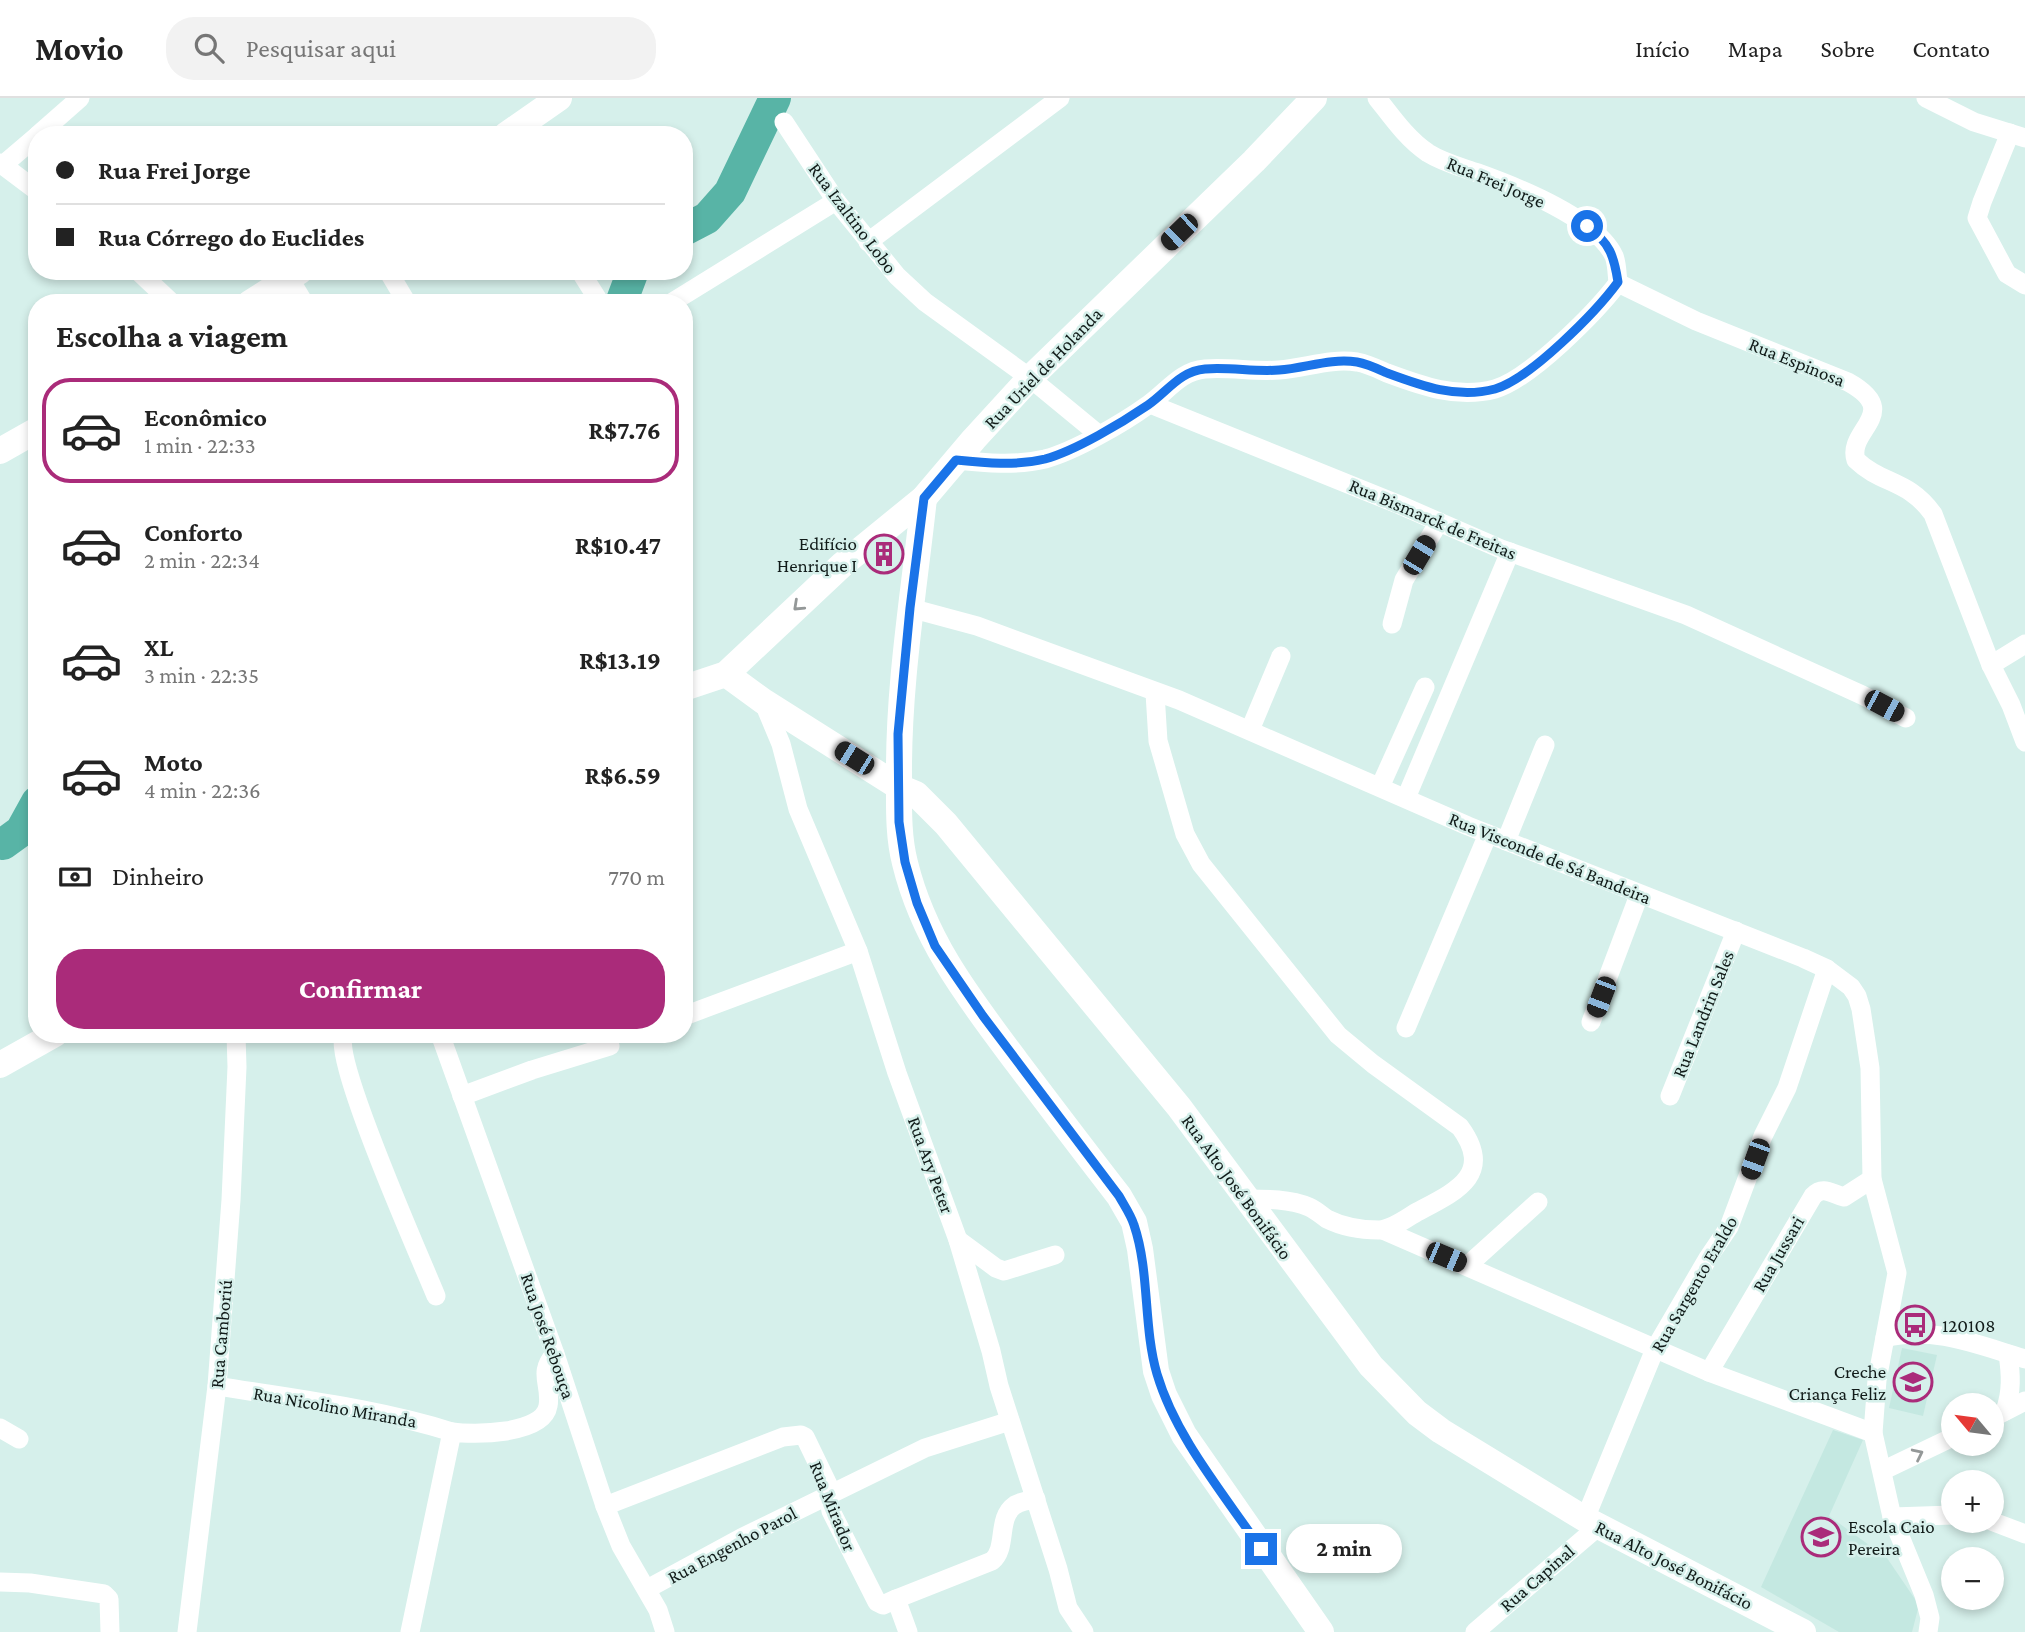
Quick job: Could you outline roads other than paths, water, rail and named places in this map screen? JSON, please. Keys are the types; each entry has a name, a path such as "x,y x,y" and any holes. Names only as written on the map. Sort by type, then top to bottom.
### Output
{"main road":[{"path":"519,126 559,98"},
{"name":"Rua Uriel de Holanda","path":"726,674 843,564 924,498 1030,378 1254,161 1314,98"},
{"path":"273,294 296,285"},
{"path":"0,451 28,434"},
{"path":"924,498 898,734 899,822 905,862 917,903 935,946 983,1016 1119,1196 1134,1222 1156,1371 1164,1395 1184,1435 1321,1632"},
{"path":"693,685 726,674"},
{"name":"Rua Alto José Bonifácio","path":"726,674 763,701 899,787 916,794 966,847 1179,1107 1371,1366 1417,1413 1441,1431 1592,1522 1804,1632"},
{"path":"0,1065 39,1043"}],"street":[{"path":"47,126 80,98"},
{"path":"868,242 1060,98"},
{"name":"Rua Frei Jorge","path":"1377,98 1405,133 1428,153 1538,198 1576,218 1598,234 1615,257 1618,282"},
{"path":"1926,98 1974,122 2018,136 1982,202 1978,218 2007,274 2021,284"},
{"name":"Rua Izaltino Lobo","path":"784,122 836,201 897,276 925,302 1030,378 1098,434"},
{"path":"28,142 1,164 28,184"},
{"path":"686,294 836,201"},
{"path":"148,280 162,294"},
{"path":"956,460 994,464 1046,458 1098,434 1150,404 1172,384 1191,372 1204,369 1279,370 1339,360 1361,363 1426,387 1448,392 1472,393 1494,389 1506,385 1559,345 1607,297 1618,282"},
{"name":"Rua Espinosa","path":"1618,282 1696,321 1848,382 1870,397 1870,421 1856,449 1856,460 1870,470 1904,485 1923,499 1933,514 1991,665 2011,705 2025,742"},
{"name":"Rua Bismarck de Freitas","path":"1150,404 1510,552 1686,615 1863,695 1906,718"},
{"path":"1392,624 1405,580 1439,522"},
{"path":"1406,798 1510,552"},
{"name":"Rua Visconde de Sá Bandeira","path":"910,608 977,626 1179,700 1497,837 1827,969 1851,987 1861,1009 1870,1069 1872,1179 1897,1273 1877,1380 1873,1433 1892,1517 1924,1595 1930,1618 1928,1632"},
{"path":"1991,665 2025,644"},
{"path":"1250,730 1281,656"},
{"path":"1380,786 1425,687"},
{"path":"1156,693 1158,741 1185,834 1201,864 1338,1035 1460,1127 1469,1140 1474,1154 1468,1181 1455,1192 1383,1230"},
{"name":"Rua Ary Peter","path":"763,701 781,744 798,809 858,951 897,1073 958,1240 1010,1421 1069,1608 1079,1630"},
{"path":"1406,1028 1497,837 1545,745"},
{"path":"1591,1022 1639,895"},
{"name":"Rua Landrin Sales","path":"1670,1096 1736,931"},
{"path":"693,1013 858,951"},
{"name":"Rua Sargento Eraldo","path":"1592,1522 1655,1349 1729,1227 1763,1136 1787,1088 1827,969"},
{"name":"Rua Camboriú","path":"187,1632 217,1386 234,1132 236,1043"},
{"path":"343,1043 349,1073 377,1155 436,1296"},
{"name":"Rua José Rebouça","path":"443,1043 555,1354 605,1506 621,1546 658,1610 665,1632"},
{"path":"463,1096 532,1070 610,1046"},
{"name":"Rua Jussari","path":"1709,1372 1813,1196 1826,1190 1844,1197 1872,1179"},
{"path":"1246,1199 1296,1203 1352,1228 1383,1230 1709,1372 1873,1433"},
{"path":"1467,1266 1538,1202"},
{"path":"958,1240 1004,1271 1055,1255"},
{"path":"1885,1338 1925,1332 2016,1357 2011,1373 2010,1398 2004,1406"},
{"name":"Rua Nicolino Miranda","path":"217,1386 386,1415 452,1432 508,1431 537,1421 545,1414 548,1407 545,1370 555,1354"},
{"path":"2004,1411 2025,1401"},
{"name":"Rua Engenho Parol","path":"647,1589 741,1538 925,1448 1010,1421"},
{"path":"0,1427 19,1439"},
{"path":"410,1632 452,1432"},
{"name":"Rua Mirador","path":"605,1506 796,1434 805,1437 832,1493 829,1500 831,1511 877,1602 883,1605 897,1599"},
{"path":"1882,1471 1941,1443"},
{"path":"908,1632 897,1599 992,1561 999,1553 1005,1521 1012,1508 1036,1499"},
{"path":"1892,1517 1941,1515"},
{"name":"Rua Capinal","path":"1475,1632 1592,1522"},
{"path":"2004,1526 2025,1534"},
{"path":"0,1582 30,1583 104,1594 107,1596 110,1632"}],"waterway":[{"path":"693,225 707,218 730,192 775,98"},
{"path":"624,294 630,280"},
{"path":"0,843 3,844 21,831 28,818"}],"place":[{"name":"Edifício Henrique I","path":"884,554"},
{"name":"120108","path":"1915,1325"},
{"name":"Creche Criança Feliz","path":"1913,1382"},
{"name":"Escola Caio Pereira","path":"1821,1537"}]}
